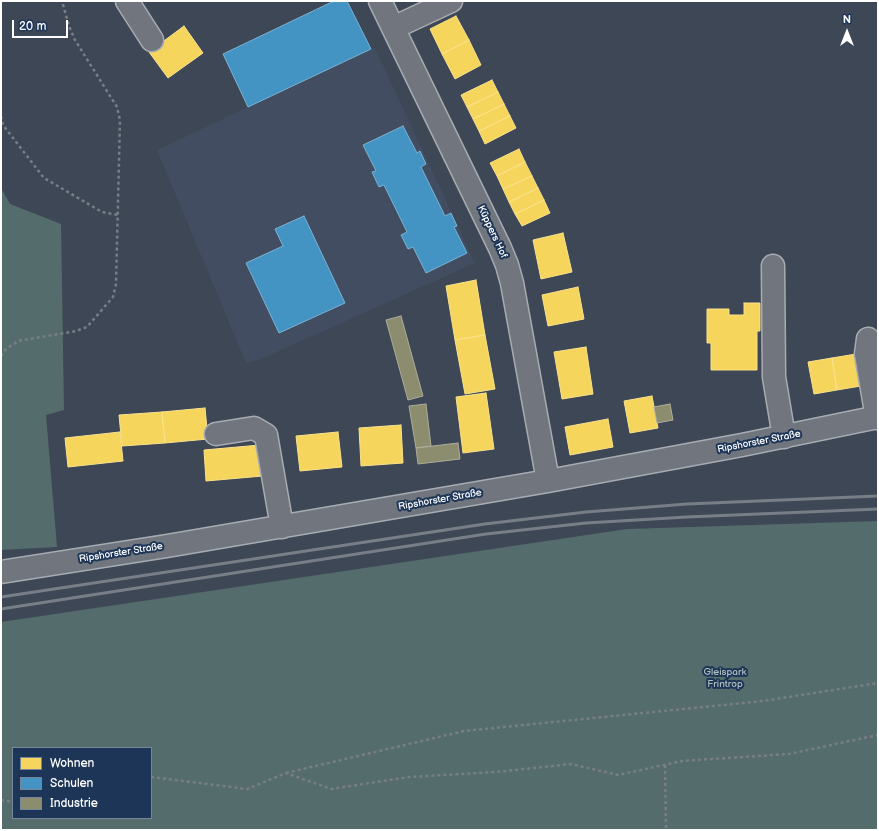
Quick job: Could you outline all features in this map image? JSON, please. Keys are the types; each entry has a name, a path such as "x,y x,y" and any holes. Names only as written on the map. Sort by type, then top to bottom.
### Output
{"street":[{"path":"127,1 152,40"},
{"name":"Küppers Hof","path":"380,1 507,265 512,283 548,482"},
{"path":"393,28 451,1"},
{"path":"774,266 774,377 784,437"},
{"path":"868,340 866,354 878,418"},
{"name":"Ripshorster Straße","path":"1,572 282,527 548,482 878,418"},
{"path":"216,434 254,428 266,435 282,527"}],"path":[{"path":"1,356 5,350 18,341 76,331 87,327 113,297 116,284 120,120 117,107 75,40 69,26 62,1"},
{"path":"1,116 3,125 44,178 102,212 118,215"},
{"path":"152,777 247,789 286,773 464,731 763,701 878,683"},
{"path":"286,773 332,789 409,777 496,772 571,764 618,775 682,761 789,754 878,735"},
{"path":"666,765 666,830"},
{"path":"1,800 12,802"}],"shaded area":[{"path":"375,48 475,263 259,360 246,363 157,150"}],"green space":[{"path":"1,188 10,204 61,224 64,410 46,415 57,547 1,550"},
{"name":"Gleispark Frintrop","path":"878,521 878,830 1,830 1,622 627,529"}],"building: Wohnen":[{"path":"456,16 469,40 442,54 430,29"},
{"path":"184,26 203,53 168,78 149,52"},
{"path":"469,40 481,65 455,79 442,54"},
{"path":"492,80 498,92 467,107 461,95"},
{"path":"498,92 504,104 473,119 467,107"},
{"path":"504,104 510,116 479,131 473,119"},
{"path":"510,116 516,128 485,144 479,131"},
{"path":"519,149 525,162 497,176 490,163"},
{"path":"525,162 532,176 503,189 497,176"},
{"path":"532,176 538,188 509,202 503,189"},
{"path":"538,188 544,200 515,214 509,202"},
{"path":"544,200 550,213 522,226 515,214"},
{"path":"563,233 572,272 541,279 533,240"},
{"path":"476,280 485,335 455,340 446,286"},
{"path":"578,287 584,319 548,326 542,295"},
{"path":"744,303 760,303 760,331 757,331 757,370 711,370 711,343 707,343 707,309 729,309 729,315 744,315"},
{"path":"485,335 495,389 465,394 455,340"},
{"path":"586,347 593,394 562,399 554,352"},
{"path":"856,354 861,386 837,390 832,358"},
{"path":"832,358 837,390 814,394 808,362"},
{"path":"486,393 494,449 463,453 456,397"},
{"path":"652,396 658,428 630,433 624,401"},
{"path":"205,408 208,439 165,443 162,412"},
{"path":"162,412 165,443 122,446 119,415"},
{"path":"608,419 613,447 570,455 565,427"},
{"path":"401,425 403,463 361,466 359,428"},
{"path":"120,432 123,461 68,467 65,438"},
{"path":"338,432 342,467 300,471 296,436"},
{"path":"260,445 263,476 206,481 204,450"}],"building: Schulen":[{"path":"334,1 347,1 371,49 248,107 223,54"},
{"path":"403,126 417,153 420,151 426,164 421,167 445,216 451,213 457,226 454,227 467,253 426,273 413,247 408,249 401,235 407,232 384,185 379,187 372,172 376,171 363,145"},
{"path":"304,216 345,303 279,333 246,263 283,246 275,229"}],"building: Industrie":[{"path":"401,316 423,396 408,400 386,320"},
{"path":"426,404 431,446 416,448 409,406"},
{"path":"670,404 673,420 657,423 654,407"},
{"path":"458,443 460,459 418,464 416,448"}],"railway":[{"path":"1,597 485,524 586,512 687,504 878,496"},
{"path":"1,609 486,534 586,523 878,509"}]}
